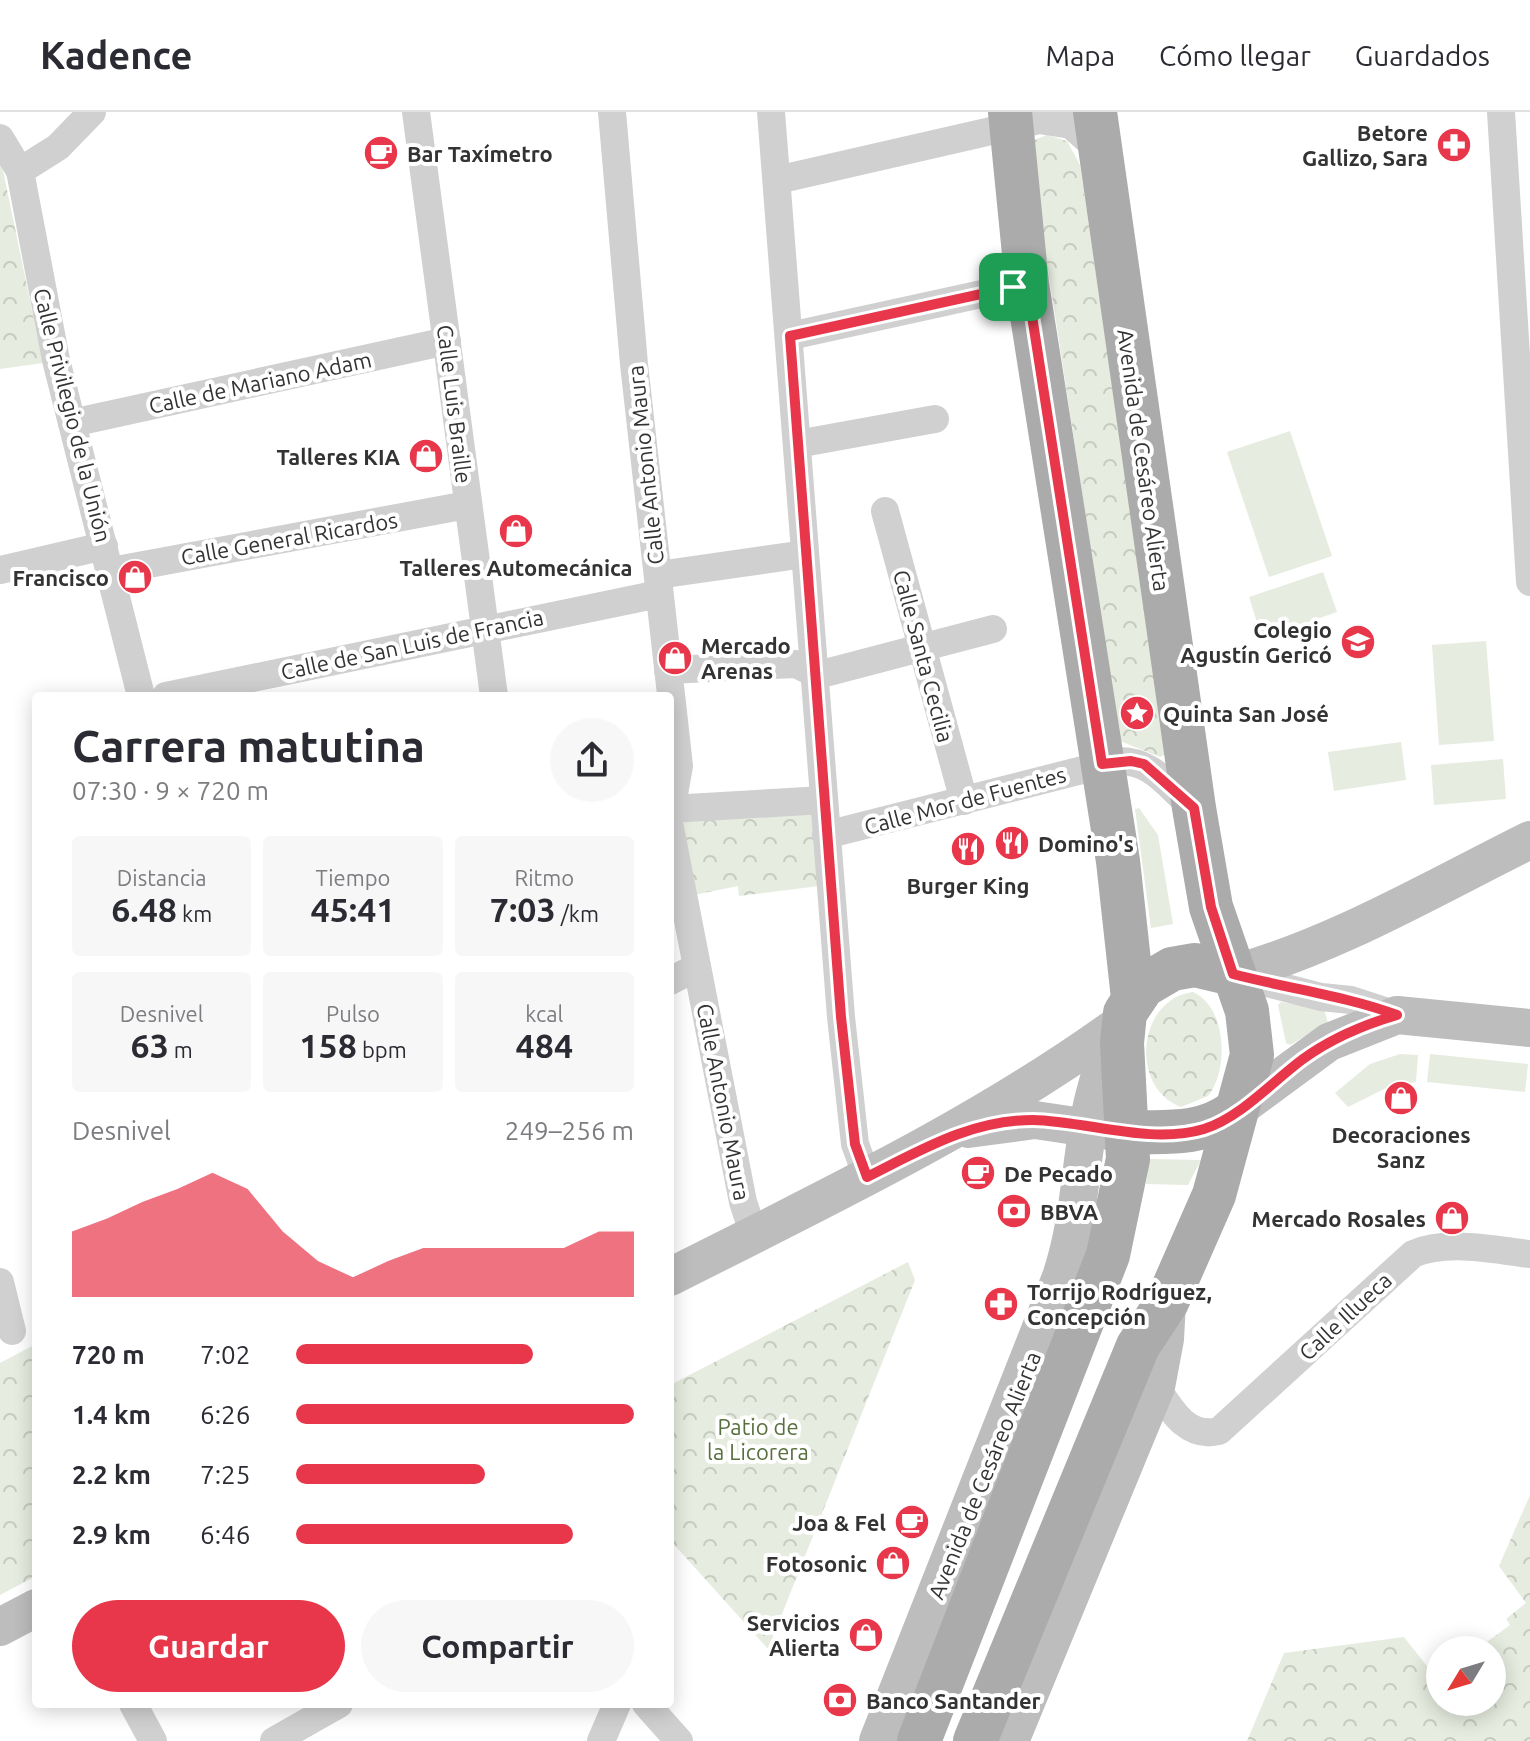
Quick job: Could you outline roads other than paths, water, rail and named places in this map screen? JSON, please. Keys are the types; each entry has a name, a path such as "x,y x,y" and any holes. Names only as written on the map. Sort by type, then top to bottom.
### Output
{"main road":[{"name":"Avenida de Cesáreo Alierta","path":"919,1741 1100,1281 1125,1187 1128,1010 1118,861 1027,284 1010,118"},
{"name":"Avenida de Cesáreo Alierta","path":"975,1741 1138,1346 1167,1302 1214,1195 1234,1112 1252,1055 1247,1011 1211,907 1194,808 1097,131"},
{"path":"674,1275 957,1131 1069,1061 1128,1010 1151,980 1183,966 1215,968 1233,974 1277,962 1325,942 1530,840"},
{"name":"Avenida de Cesáreo Alierta","path":"878,1741 1061,1277 1076,1211 1085,1129 1105,1057 1128,1010"},
{"path":"957,1131 1035,1120 1085,1129 1190,1132 1215,1125 1329,1042 1397,1015 1530,1028"},
{"name":"Avenida de Cesáreo Alierta","path":"1010,1741 1156,1387 1165,1339 1167,1302"},
{"path":"0,1627 32,1610"}],"street":[{"path":"20,171 58,147 92,112"},
{"name":"Calle Luis Braille","path":"416,112 493,692"},
{"name":"Calle Antonio Maura","path":"612,112 634,364 670,692"},
{"path":"771,112 826,835 855,1144 867,1177"},
{"path":"1501,112 1530,582"},
{"path":"777,180 1010,118 1063,121 1097,131"},
{"name":"Calle Privilegio de la Unión","path":"0,138 20,171 24,206 72,423 140,692"},
{"path":"790,336 1027,284"},
{"name":"Calle de Mariano Adam","path":"72,423 447,341"},
{"path":"797,444 935,419"},
{"name":"Calle General Ricardos","path":"0,570 108,559 467,505"},
{"name":"Calle Santa Cecilia","path":"885,511 964,801"},
{"name":"Calle de San Luis de Francia","path":"185,692 485,628 658,584 805,554"},
{"path":"668,670 796,664 816,674 993,629"},
{"name":"Calle Antonio Maura","path":"674,728 679,777 674,795"},
{"path":"1102,764 1131,761 1144,764 1194,808"},
{"name":"Calle Mor de Fuentes","path":"826,835 1102,764"},
{"path":"674,810 824,800"},
{"name":"Calle Antonio Maura","path":"674,849 743,1202 754,1235"},
{"path":"674,979 697,967"},
{"path":"1233,974 1321,997 1351,1000 1397,1015"},
{"name":"Calle Illueca","path":"1136,1435 1182,1424 1211,1433 1227,1426 1413,1254 1433,1248 1466,1247 1530,1254"},
{"path":"0,1282 16,1329"},
{"path":"1156,1387 1182,1424"},
{"path":"135,1708 153,1741"},
{"path":"274,1741 332,1708"},
{"path":"601,1741 615,1708"},
{"path":"650,1708 679,1741"}],"place":[{"name":"Betore Gallizo, Sara","path":"1454,145"},
{"name":"Bar Taxímetro","path":"381,153"},
{"name":"Talleres KIA","path":"426,456"},
{"name":"Talleres Automecánica","path":"516,531"},
{"name":"Francisco","path":"135,577"},
{"name":"Colegio Agustín Gericó","path":"1358,642"},
{"name":"Mercado Arenas","path":"675,658"},
{"name":"Quinta San José","path":"1137,713"},
{"name":"Domino's","path":"1012,843"},
{"name":"Burger King","path":"968,849"},
{"name":"Decoraciones Sanz","path":"1401,1098"},
{"name":"De Pecado","path":"978,1173"},
{"name":"BBVA","path":"1014,1211"},
{"name":"Mercado Rosales","path":"1452,1218"},
{"name":"Torrijo Rodríguez, Concepción","path":"1001,1304"},
{"name":"Joa & Fel","path":"912,1522"},
{"name":"Fotosonic","path":"893,1563"},
{"name":"Servicios Alierta","path":"866,1635"},
{"name":"Banco Santander","path":"840,1700"}],"park label":[{"name":"Patio de la Licorera","path":"758,1438"}]}
